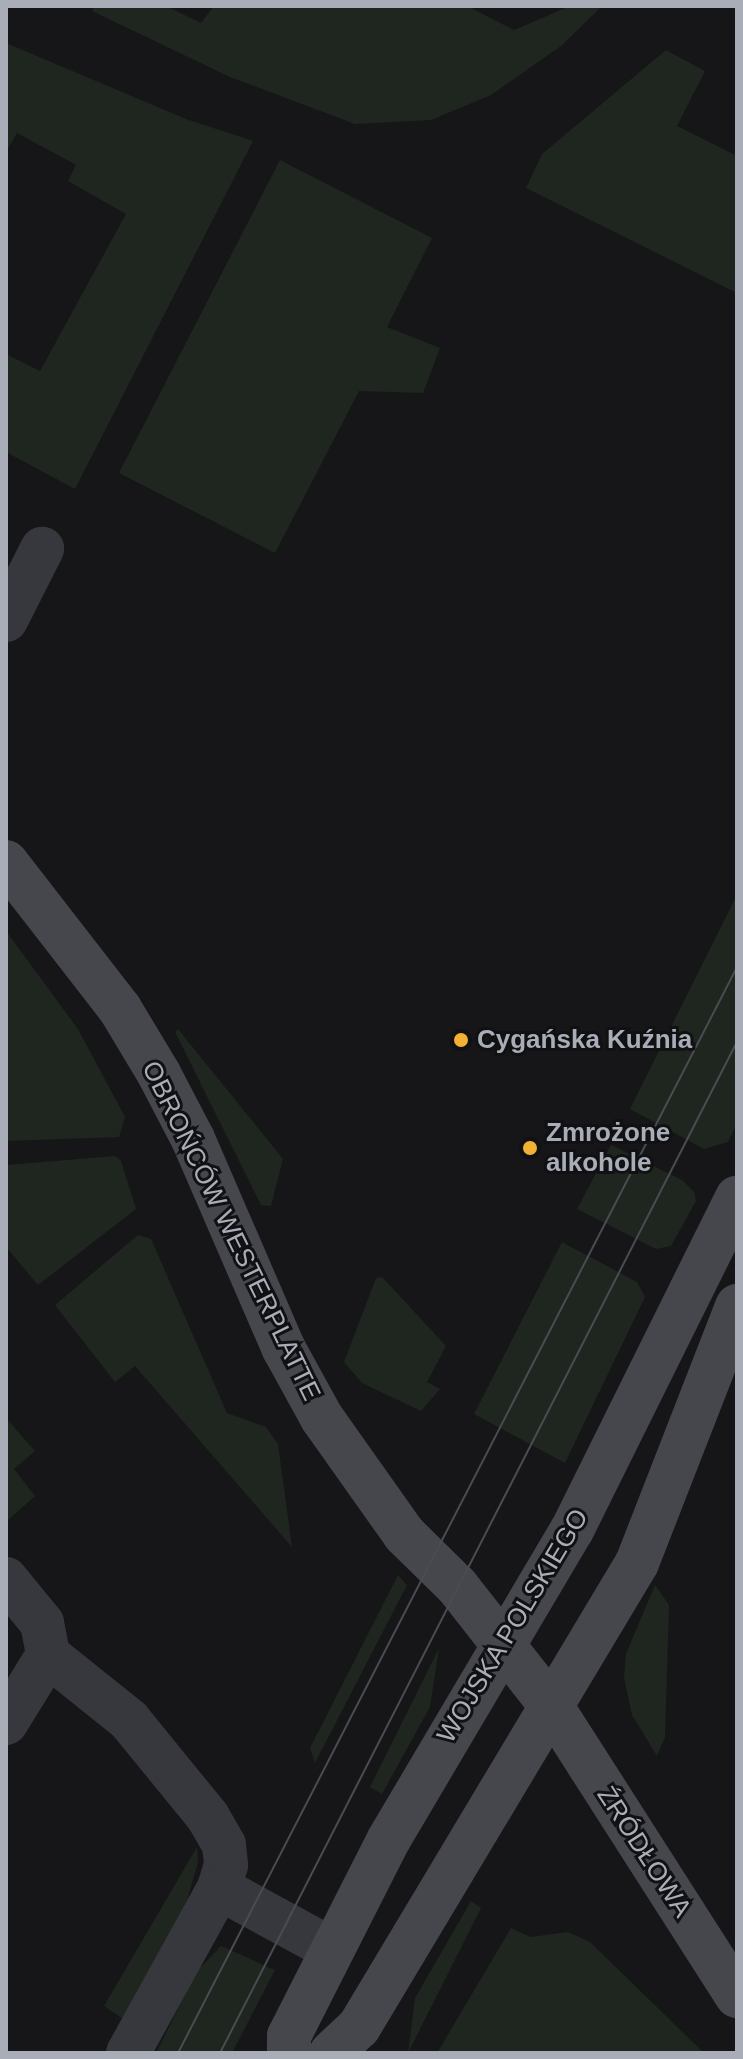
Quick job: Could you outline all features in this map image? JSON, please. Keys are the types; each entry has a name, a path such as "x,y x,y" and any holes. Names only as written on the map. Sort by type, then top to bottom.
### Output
{"main road":[{"name":"OBROŃCÓW WESTERPLATTE","path":"6,862 120,1009 159,1074 193,1139 284,1349 322,1418 404,1534 457,1586 552,1707"},
{"name":"WOJSKA POLSKIEGO","path":"289,2053 289,2036 331,1949 501,1642 572,1530 737,1198"},
{"path":"331,2053 359,2027 552,1707 646,1542 737,1306"},
{"name":"ŹRÓDŁOWA","path":"552,1707 737,1996"}],"street":[{"path":"6,620 42,549"},
{"path":"6,1579 42,1623 48,1655 129,1720 208,1817 224,1845 226,1865 219,1888 128,2053"},
{"path":"6,1723 48,1655"},
{"path":"219,1888 331,1949"}],"shaded area":[{"path":"95,6 166,6 201,23 214,6 467,6 514,30 570,6 602,6 561,46 491,95 431,120 355,124 230,77 92,11"},
{"path":"6,43 186,119 253,141 75,489 6,452 6,354 40,371 126,214 68,181 76,165 17,133 6,152"},
{"path":"666,50 705,71 677,126 737,156 737,293 526,188 542,154"},
{"path":"280,160 432,238 387,327 440,348 423,393 359,391 275,553 119,473"},
{"path":"737,895 737,1123 728,1142 704,1149 630,1109"},
{"path":"6,931 78,1029 125,1117 119,1137 6,1141"},
{"path":"178,1029 283,1159 271,1206 261,1205 175,1032"},
{"path":"611,1145 682,1180 694,1192 696,1201 671,1246 656,1249 577,1209"},
{"path":"115,1156 121,1161 136,1209 38,1285 6,1247 6,1165"},
{"path":"138,1235 151,1239 227,1413 266,1427 278,1444 292,1547 135,1366 115,1382 55,1305"},
{"path":"562,1242 637,1282 645,1297 565,1463 474,1414"},
{"path":"382,1277 446,1346 427,1382 440,1389 421,1411 362,1383 344,1362 376,1278"},
{"path":"6,1418 35,1451 14,1469 35,1496 8,1520"},
{"path":"398,1575 407,1585 315,1763 310,1748"},
{"path":"655,1585 669,1605 665,1737 657,1756 632,1715 624,1678 626,1654"},
{"path":"439,1648 430,1707 382,1794 370,1787"},
{"path":"197,1847 198,1863 187,1900 126,2021 104,2006"},
{"path":"471,1901 481,1908 408,2053 415,1998"},
{"path":"511,1928 530,1937 568,1932 590,1942 704,2053 437,2053"},
{"path":"221,1946 275,1970 232,2053 156,2053 197,1971"}],"tram line":[{"path":"178,2053 737,967"},
{"path":"220,2053 737,1042"}],"place":[{"name":"Cygańska Kuźnia","path":"461,1040"},
{"name":"Zmrożone alkohole","path":"530,1148"}]}
